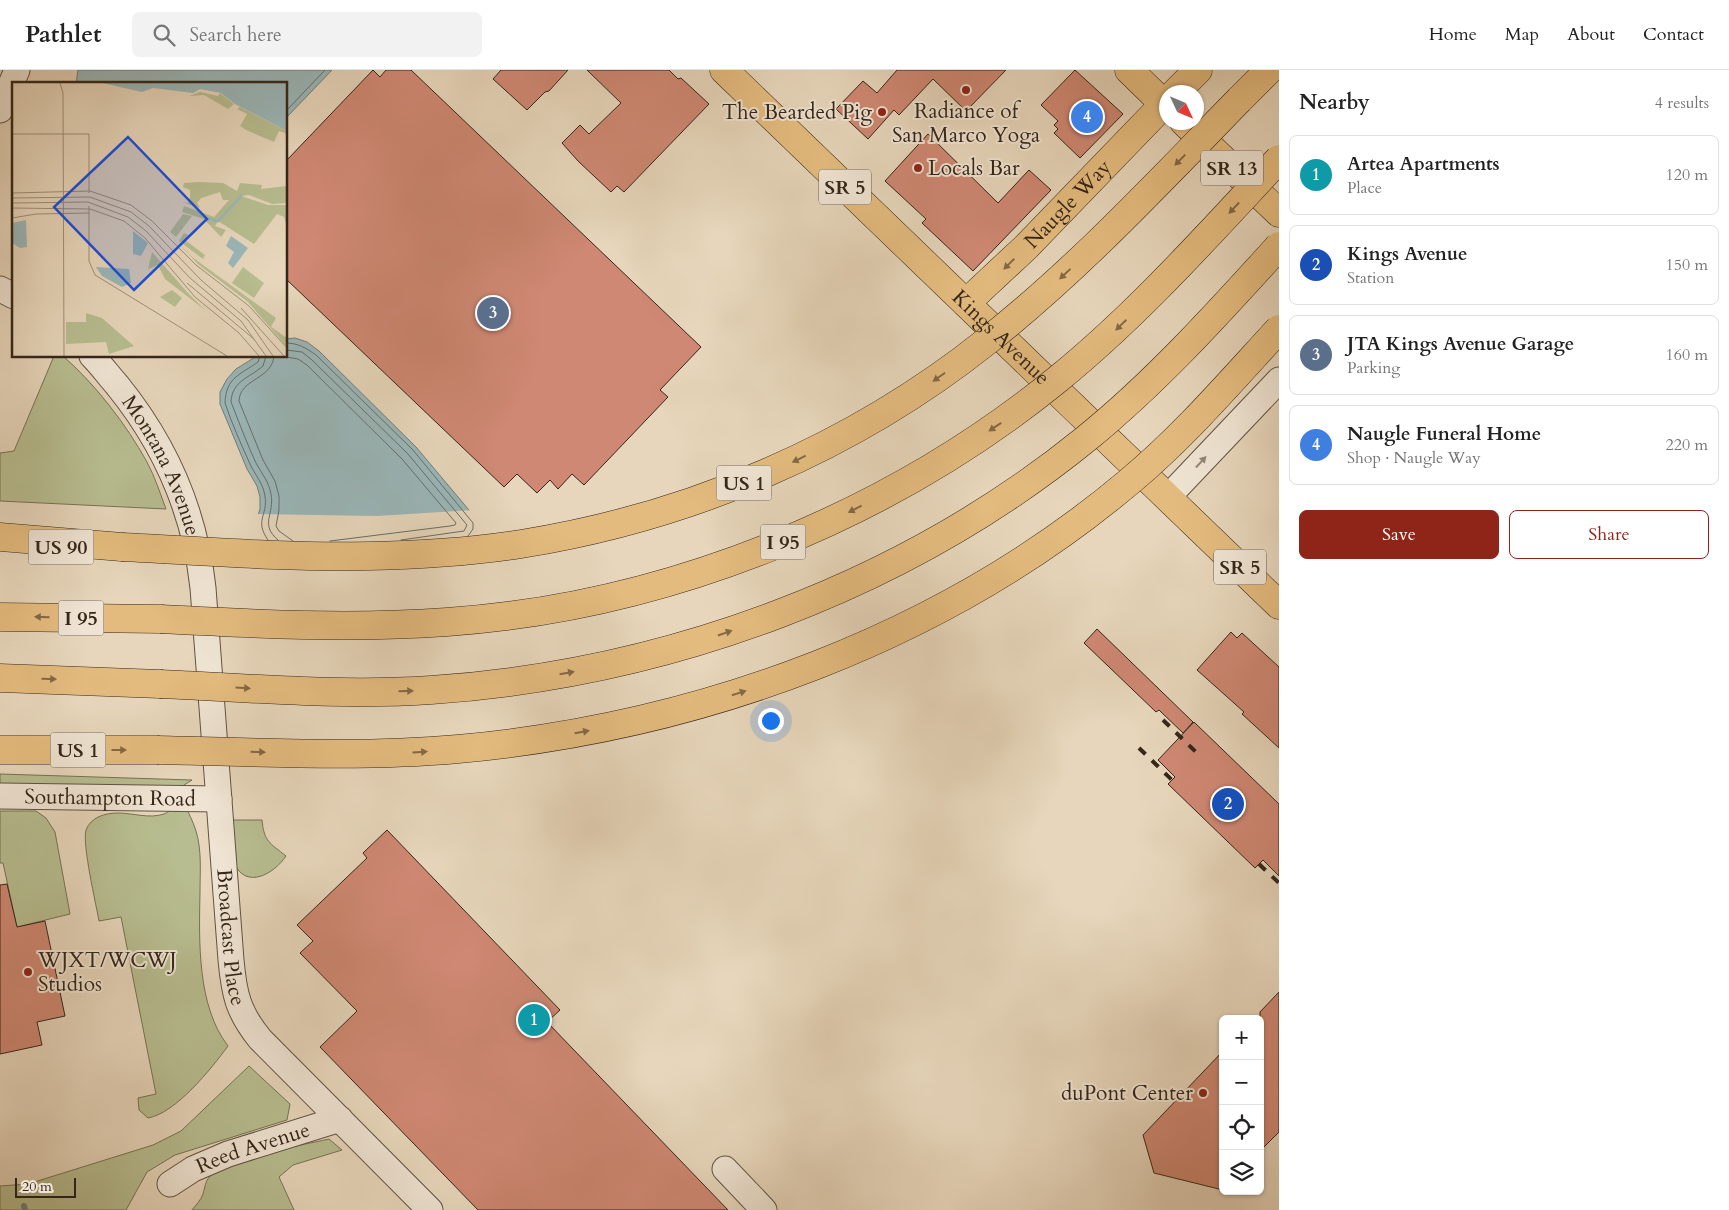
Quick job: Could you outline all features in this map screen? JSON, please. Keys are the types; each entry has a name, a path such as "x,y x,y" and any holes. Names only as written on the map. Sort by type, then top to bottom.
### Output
{"main road":[{"name":"Kings Avenue","path":"724,70 1279,604"},
{"path":"1129,70 1159,94"},
{"name":"Naugle Way","path":"1183,85 1198,70"},
{"name":"US 1","path":"0,538 122,547 340,556 481,549 553,538 625,522 685,504 746,482 796,460 864,425 924,387 985,343 1042,295 1094,247 1239,100 1265,70"},
{"path":"1239,100 1269,70"},
{"name":"Naugle Way","path":"966,303 1026,246 1159,110"},
{"name":"SR 13","path":"1192,130 1279,214"},
{"name":"I 95","path":"0,617 161,619 304,626 378,626 450,622 560,607 648,587 738,559 804,533 872,500 936,465 997,425 1058,380 1139,308 1279,159"},
{"path":"0,678 358,692 430,690 477,686 576,671 646,656 720,634 790,610 856,581 986,511 1054,463 1119,411 1167,366 1279,246"},
{"name":"US 1","path":"0,750 157,750 378,754 455,749 523,742 589,731 669,713 733,695 805,670 881,637 943,606 1008,569 1072,527 1132,480 1160,454 1279,329"},
{"name":"US 90","path":"0,547 122,547"}],"street":[{"path":"0,110 17,70"},
{"path":"0,289 12,295"},
{"name":"Montana Avenue","path":"94,358 123,392 145,422 169,464 191,526 199,557 203,588"},
{"path":"1168,497 1279,380"},
{"name":"Broadcast Place","path":"203,588 231,960 234,986 240,1010 260,1039 430,1210"},
{"name":"Southampton Road","path":"0,796 219,799"},
{"name":"Reed Avenue","path":"170,1184 193,1169 228,1154 340,1119"},
{"path":"725,1169 764,1210"}],"green space":[{"path":"53,358 65,358 87,379 120,419 147,462 166,509 0,501 0,453 14,451"},
{"path":"0,774 192,780 181,787 0,785"},
{"path":"184,803 195,827 199,846 200,952 205,993 210,1012 228,1046 203,1078 181,1099 170,1108 148,1118 139,1110 138,1098 156,1094 121,917 99,921 85,837 86,830 91,822 103,815 118,813 147,816 158,815 164,814"},
{"path":"0,811 36,811 46,818 55,832 70,914 17,927 3,863 0,863"},
{"path":"229,820 262,820 266,838 286,856 281,863 260,876 246,876 239,871 234,863 231,849"},
{"path":"249,1066 290,1104 287,1120 175,1155 147,1172 126,1210 0,1210 0,1186 28,1184 153,1145 181,1131"},
{"path":"329,1139 342,1150 293,1165 279,1177 294,1210 192,1210 202,1196 208,1178 219,1169 266,1153"}],"water":[{"path":"78,70 332,70 288,116 288,82 76,82"},
{"path":"295,338 307,342 319,351 416,447 479,522 256,522 260,509 260,497 257,486 247,469 220,404 220,392 227,379 236,369 254,358 288,358 288,339"}],"pier":[{"path":"473,510 482,522 480,532 472,543 263,546 256,535 253,523 256,514 377,516"}],"building":[{"path":"373,70 380,77 386,70 411,70 701,347 660,390 668,397 584,485 572,474 558,489 550,480 537,493 517,474 504,487 288,281 288,159"},
{"path":"501,70 568,70 549,91 545,92 527,110 493,79"},
{"path":"587,70 669,70 678,79 681,78 709,104 624,192 617,186 611,192 562,143 580,125 589,134 621,103"},
{"path":"897,70 1006,70 966,111 933,79 899,115 894,110 868,139 836,109 863,81 877,93"},
{"path":"1075,70 1123,114 1080,158 1054,133 1058,129 1054,125 1058,121 1041,105"},
{"path":"928,134 998,203 1029,170 1051,190 973,271 922,223 926,219 885,181"},
{"path":"1097,629 1193,722 1183,733 1159,710 1156,712 1084,643"},
{"path":"1231,632 1237,638 1242,633 1279,667 1279,748 1242,714 1244,712 1197,670"},
{"path":"1194,722 1279,804 1279,876 1263,860 1255,868 1168,784 1175,777 1158,760"},
{"path":"387,830 560,1010 547,1022 728,1210 478,1210 320,1047 357,1011 300,953 313,941 297,925 367,858 363,853"},
{"name":"WJXT/WCWJ Studios","path":"7,884 17,927 45,921 65,1016 37,1022 42,1045 0,1054 0,885"},
{"path":"1279,992 1279,1132 1264,1147 1264,1015 1260,1015 1260,1012"},
{"name":"duPont Center","path":"1219,1055 1219,1189 1154,1173 1143,1135"}],"waterway":[{"path":"24,1206 25,1210"}],"railway":[{"path":"1163,720 1197,753"},
{"path":"1139,748 1172,780"},
{"path":"1259,864 1279,883"}],"place":[{"name":"Radiance of San Marco Yoga","path":"966,90"},
{"name":"The Bearded Pig","path":"882,112"},
{"name":"Naugle Funeral Home","path":"1087,117"},
{"name":"Locals Bar","path":"918,168"},
{"name":"JTA Kings Avenue Garage","path":"493,313"},
{"name":"Kings Avenue","path":"1228,804"},
{"name":"WJXT/WCWJ Studios","path":"28,972"},
{"name":"Artea Apartments","path":"534,1020"},
{"name":"duPont Center","path":"1203,1093"}]}
